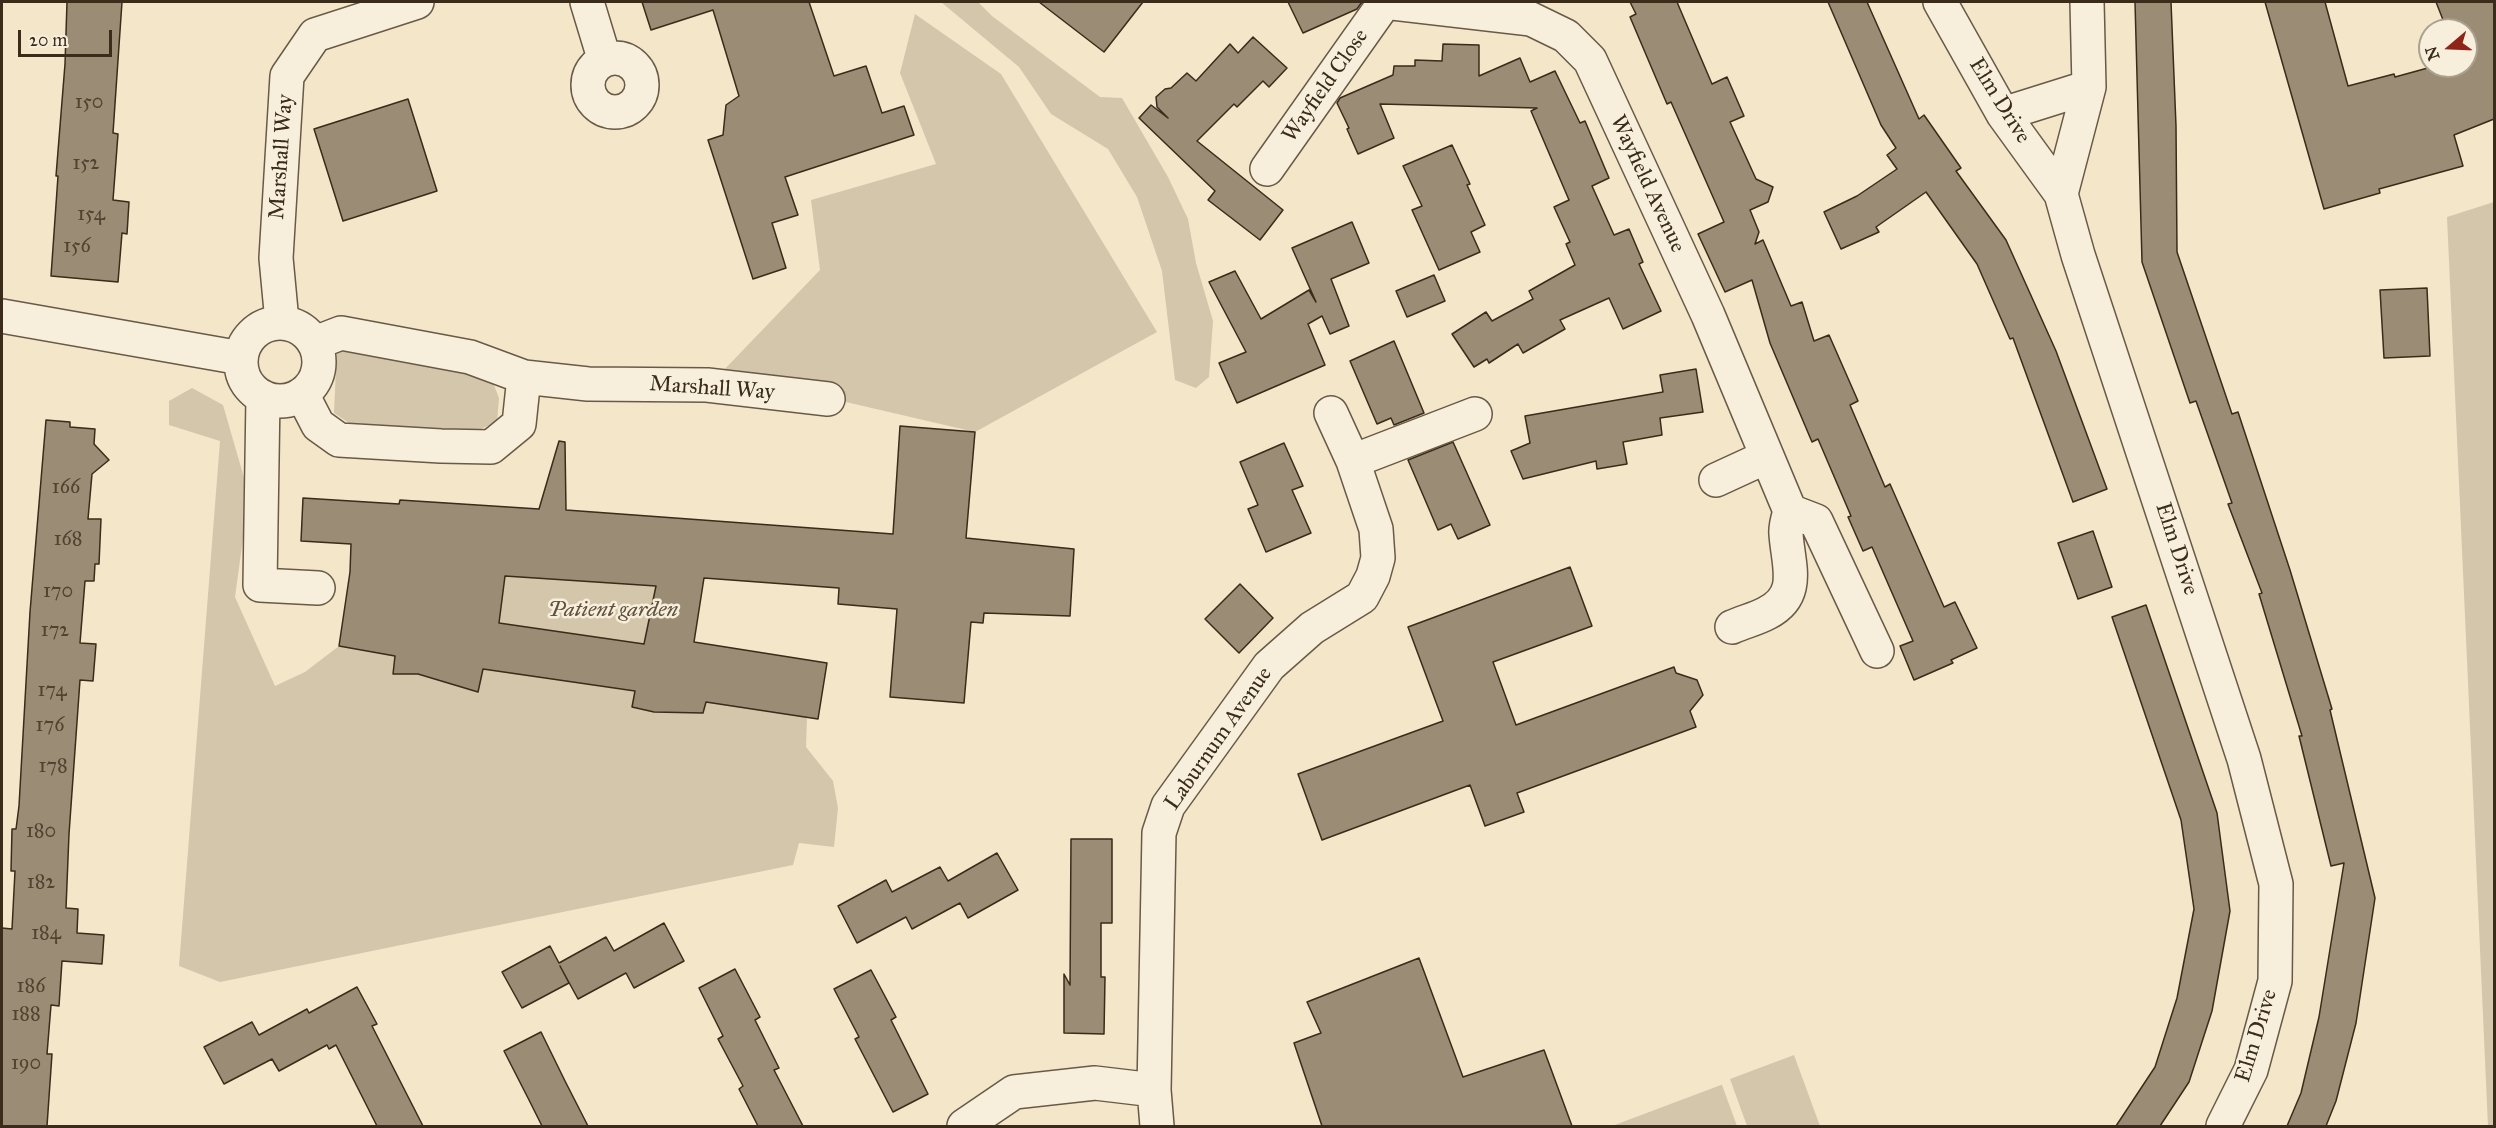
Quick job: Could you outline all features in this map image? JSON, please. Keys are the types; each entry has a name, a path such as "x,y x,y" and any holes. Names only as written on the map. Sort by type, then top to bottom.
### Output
{"street":[{"name":"Marshall Way","path":"282,322 276,258 287,76 315,35 417,2"},
{"path":"587,2 604,58"},
{"name":"Wayfield Close","path":"1268,169 1384,2"},
{"name":"Wayfield Avenue","path":"1384,2 1531,19 1566,36 1590,60 1708,315 1790,511"},
{"name":"Elm Drive","path":"1940,2 2003,114 2061,194 2078,255 2244,759 2276,884 2275,981 2251,1070 2223,1126"},
{"path":"2061,194 2089,87 2087,2"},
{"path":"2003,114 2089,87"},
{"path":"2,316 241,358"},
{"path":"282,322 296,325 315,343 319,357 318,371 313,384 302,394 290,400 276,401 262,397 252,388 244,377 241,358 249,338 258,329 282,322"},
{"name":"Marshall Way","path":"315,343 341,333 470,357 524,377 588,384 707,385 828,399"},
{"path":"302,394 318,425 339,440 491,447 519,424 524,377"},
{"path":"262,397 260,585 318,588"},
{"name":"Laburnum Avenue","path":"1158,1126 1154,1090 1159,833 1168,806 1269,666 1312,628 1362,597 1373,576 1378,558 1376,529 1353,461 1331,413"},
{"path":"1353,461 1475,414"},
{"path":"1716,480 1766,457"},
{"path":"1732,627 1767,613 1783,601 1791,581 1786,533 1790,511 1816,521 1877,651"},
{"path":"964,1126 1014,1092 1095,1083 1154,1090"}],"green space":[{"path":"941,2 978,2 992,16 1100,97 1122,98 1168,177 1188,219 1196,263 1213,321 1209,377 1196,388 1175,380 1162,271 1137,197 1108,149 1051,114 1019,67"},
{"path":"915,14 1001,74 1157,332 975,432 721,373 820,270 811,200 936,164 900,73"},
{"path":"2494,202 2494,1126 2488,1126 2447,217"},
{"path":"337,345 490,375 499,398 497,422 476,431 349,423 334,413"},
{"path":"192,388 223,405 249,495 235,597 275,686 305,672 339,646 395,656 393,674 483,669 635,691 633,707 654,712 703,713 706,702 807,717 806,747 833,781 838,808 834,847 799,843 793,865 220,982 179,966 220,441 169,425 169,401"},
{"name":"Patient garden","path":"505,576 656,586 644,644 499,623"},
{"path":"1794,1055 1820,1126 1747,1126 1730,1079"},
{"path":"1721,1085 1737,1126 1612,1126"}],"building":[{"path":"67,2 122,2 113,133 118,134 113,200 129,202 127,234 122,233 118,282 51,276"},
{"path":"642,2 809,2 834,76 866,66 882,113 904,106 914,135 785,177 798,215 772,223 786,268 753,279 708,140 723,135 726,105 739,96 713,10 651,30"},
{"path":"1039,2 1143,2 1104,52"},
{"path":"1288,2 1362,2 1357,9 1303,33"},
{"path":"1630,2 1677,2 1712,84 1727,77 1744,116 1730,122 1756,179 1773,187 1768,202 1750,210 1759,232 1755,244 1763,240 1791,306 1802,302 1814,341 1829,335 1858,401 1850,405 1885,487 1890,484 1944,607 1955,602 1977,648 1951,660 1953,663 1914,680 1900,646 1913,641 1872,547 1863,551 1848,517 1851,516 1818,439 1812,442 1770,343 1752,280 1725,292 1698,234 1724,222 1671,102 1667,104 1630,17 1636,14"},
{"path":"1828,2 1867,2 1919,119 1924,115 1961,168 1956,171 2006,240 2056,351 2107,489 2073,502 2013,338 2010,339 1977,264 1926,192 1876,227 1879,232 1841,249 1824,212 1857,196 1897,169 1887,155 1896,148 1881,125"},
{"path":"2135,2 2171,2 2176,126 2177,252 2232,414 2238,412 2290,570 2332,709 2330,710 2375,898 2356,1023 2336,1101 2326,1126 2287,1126 2301,1093 2319,1017 2344,863 2331,866 2299,736 2302,736 2259,594 2262,593 2228,504 2232,503 2196,401 2190,403 2142,262"},
{"path":"2265,2 2325,2 2348,86 2394,74 2395,77 2418,71 2418,78 2478,78 2478,18 2442,18 2436,2 2494,2 2494,119 2454,135 2463,166 2379,189 2380,193 2324,209"},
{"path":"1253,37 1287,68 1269,87 1263,81 1237,107 1234,104 1197,141 1283,210 1260,240 1208,200 1215,191 1139,118 1151,105 1168,118 1157,107 1156,97 1165,89 1171,88 1187,73 1196,81 1230,44 1238,53"},
{"path":"1443,44 1479,45 1479,76 1520,58 1530,82 1555,71 1580,123 1585,121 1609,178 1592,186 1614,235 1629,229 1643,262 1639,264 1661,311 1623,329 1609,298 1560,320 1565,329 1523,353 1518,344 1489,363 1487,359 1474,367 1452,334 1486,312 1492,321 1533,299 1529,291 1575,265 1566,244 1570,242 1554,207 1569,200 1531,111 1537,108 1380,104 1394,138 1358,154 1337,103 1340,98 1393,75 1394,66 1415,66 1415,60 1442,61"},
{"path":"408,99 437,191 343,221 314,129"},
{"path":"1452,145 1485,225 1471,232 1480,252 1439,270 1412,210 1422,206 1403,166"},
{"path":"1352,222 1369,263 1331,279 1349,326 1330,334 1322,316 1308,324 1325,365 1237,403 1219,363 1246,352 1209,282 1235,271 1261,319 1309,290 1316,302 1292,248"},
{"path":"1434,275 1445,301 1407,317 1396,291"},
{"path":"2427,288 2430,356 2384,358 2380,290"},
{"path":"1394,341 1424,413 1394,425 1391,418 1377,424 1350,361"},
{"path":"1696,369 1703,412 1660,418 1662,435 1623,442 1627,464 1597,469 1596,461 1523,479 1511,451 1530,443 1525,416 1663,392 1660,375"},
{"path":"46,420 70,422 70,427 95,429 94,444 109,460 92,474 88,519 101,519 99,564 95,564 94,581 85,581 80,643 96,644 93,681 80,680 66,908 78,909 77,933 104,935 102,964 62,961 59,1006 51,1005 47,1054 52,1054 47,1126 2,1126 2,928 12,929 15,871 11,871 12,829 16,829 19,806 30,612"},
{"path":"900,426 975,432 966,538 1074,549 1070,616 984,613 983,623 971,622 964,703 890,697 897,609 838,604 839,588 704,578 694,642 827,663 818,719 706,702 703,713 654,712 632,707 635,691 483,669 478,692 418,674 393,674 395,656 339,646 350,572 351,544 301,541 303,498 399,504 400,500 539,509 559,441 565,442 566,510 893,534","holes":["505,576 656,586 644,644 499,623"]},
{"path":"1453,442 1490,525 1458,539 1451,524 1438,530 1408,460"},
{"path":"1284,443 1303,486 1292,490 1311,533 1266,552 1248,509 1258,505 1240,462"},
{"path":"2093,531 2112,587 2078,599 2058,543"},
{"path":"1570,567 1592,626 1493,662 1516,725 1674,667 1676,673 1697,680 1703,695 1690,711 1696,727 1517,793 1524,812 1485,826 1470,785 1322,840 1298,774 1443,721 1408,627"},
{"path":"1240,584 1273,618 1239,653 1205,619"},
{"path":"2146,605 2217,813 2230,911 2212,1011 2189,1082 2160,1126 2116,1126 2155,1067 2177,998 2194,909 2181,820 2112,617"},
{"path":"1071,839 1112,839 1112,923 1101,923 1101,977 1105,977 1104,1034 1064,1033 1064,974 1070,985"},
{"path":"997,853 1018,890 968,918 960,903 912,929 906,917 857,943 838,906 886,880 892,892 940,867 948,881"},
{"path":"664,923 684,961 634,988 626,973 578,999 560,966 569,983 522,1008 502,972 550,946 559,963 606,937 614,951"},
{"path":"1419,958 1463,1077 1544,1050 1572,1126 1322,1126 1294,1043 1321,1033 1307,1002"},
{"path":"735,969 760,1017 755,1020 779,1068 774,1070 803,1126 758,1126 739,1089 743,1086 718,1039 723,1036 699,988"},
{"path":"871,970 896,1017 891,1020 928,1094 893,1112 855,1039 859,1037 834,989"},
{"path":"357,987 377,1024 372,1026 423,1126 377,1126 336,1045 329,1049 327,1045 279,1071 272,1059 224,1084 204,1047 252,1022 259,1035 307,1009 309,1013"},
{"path":"541,1032 588,1126 542,1126 504,1051"}]}
